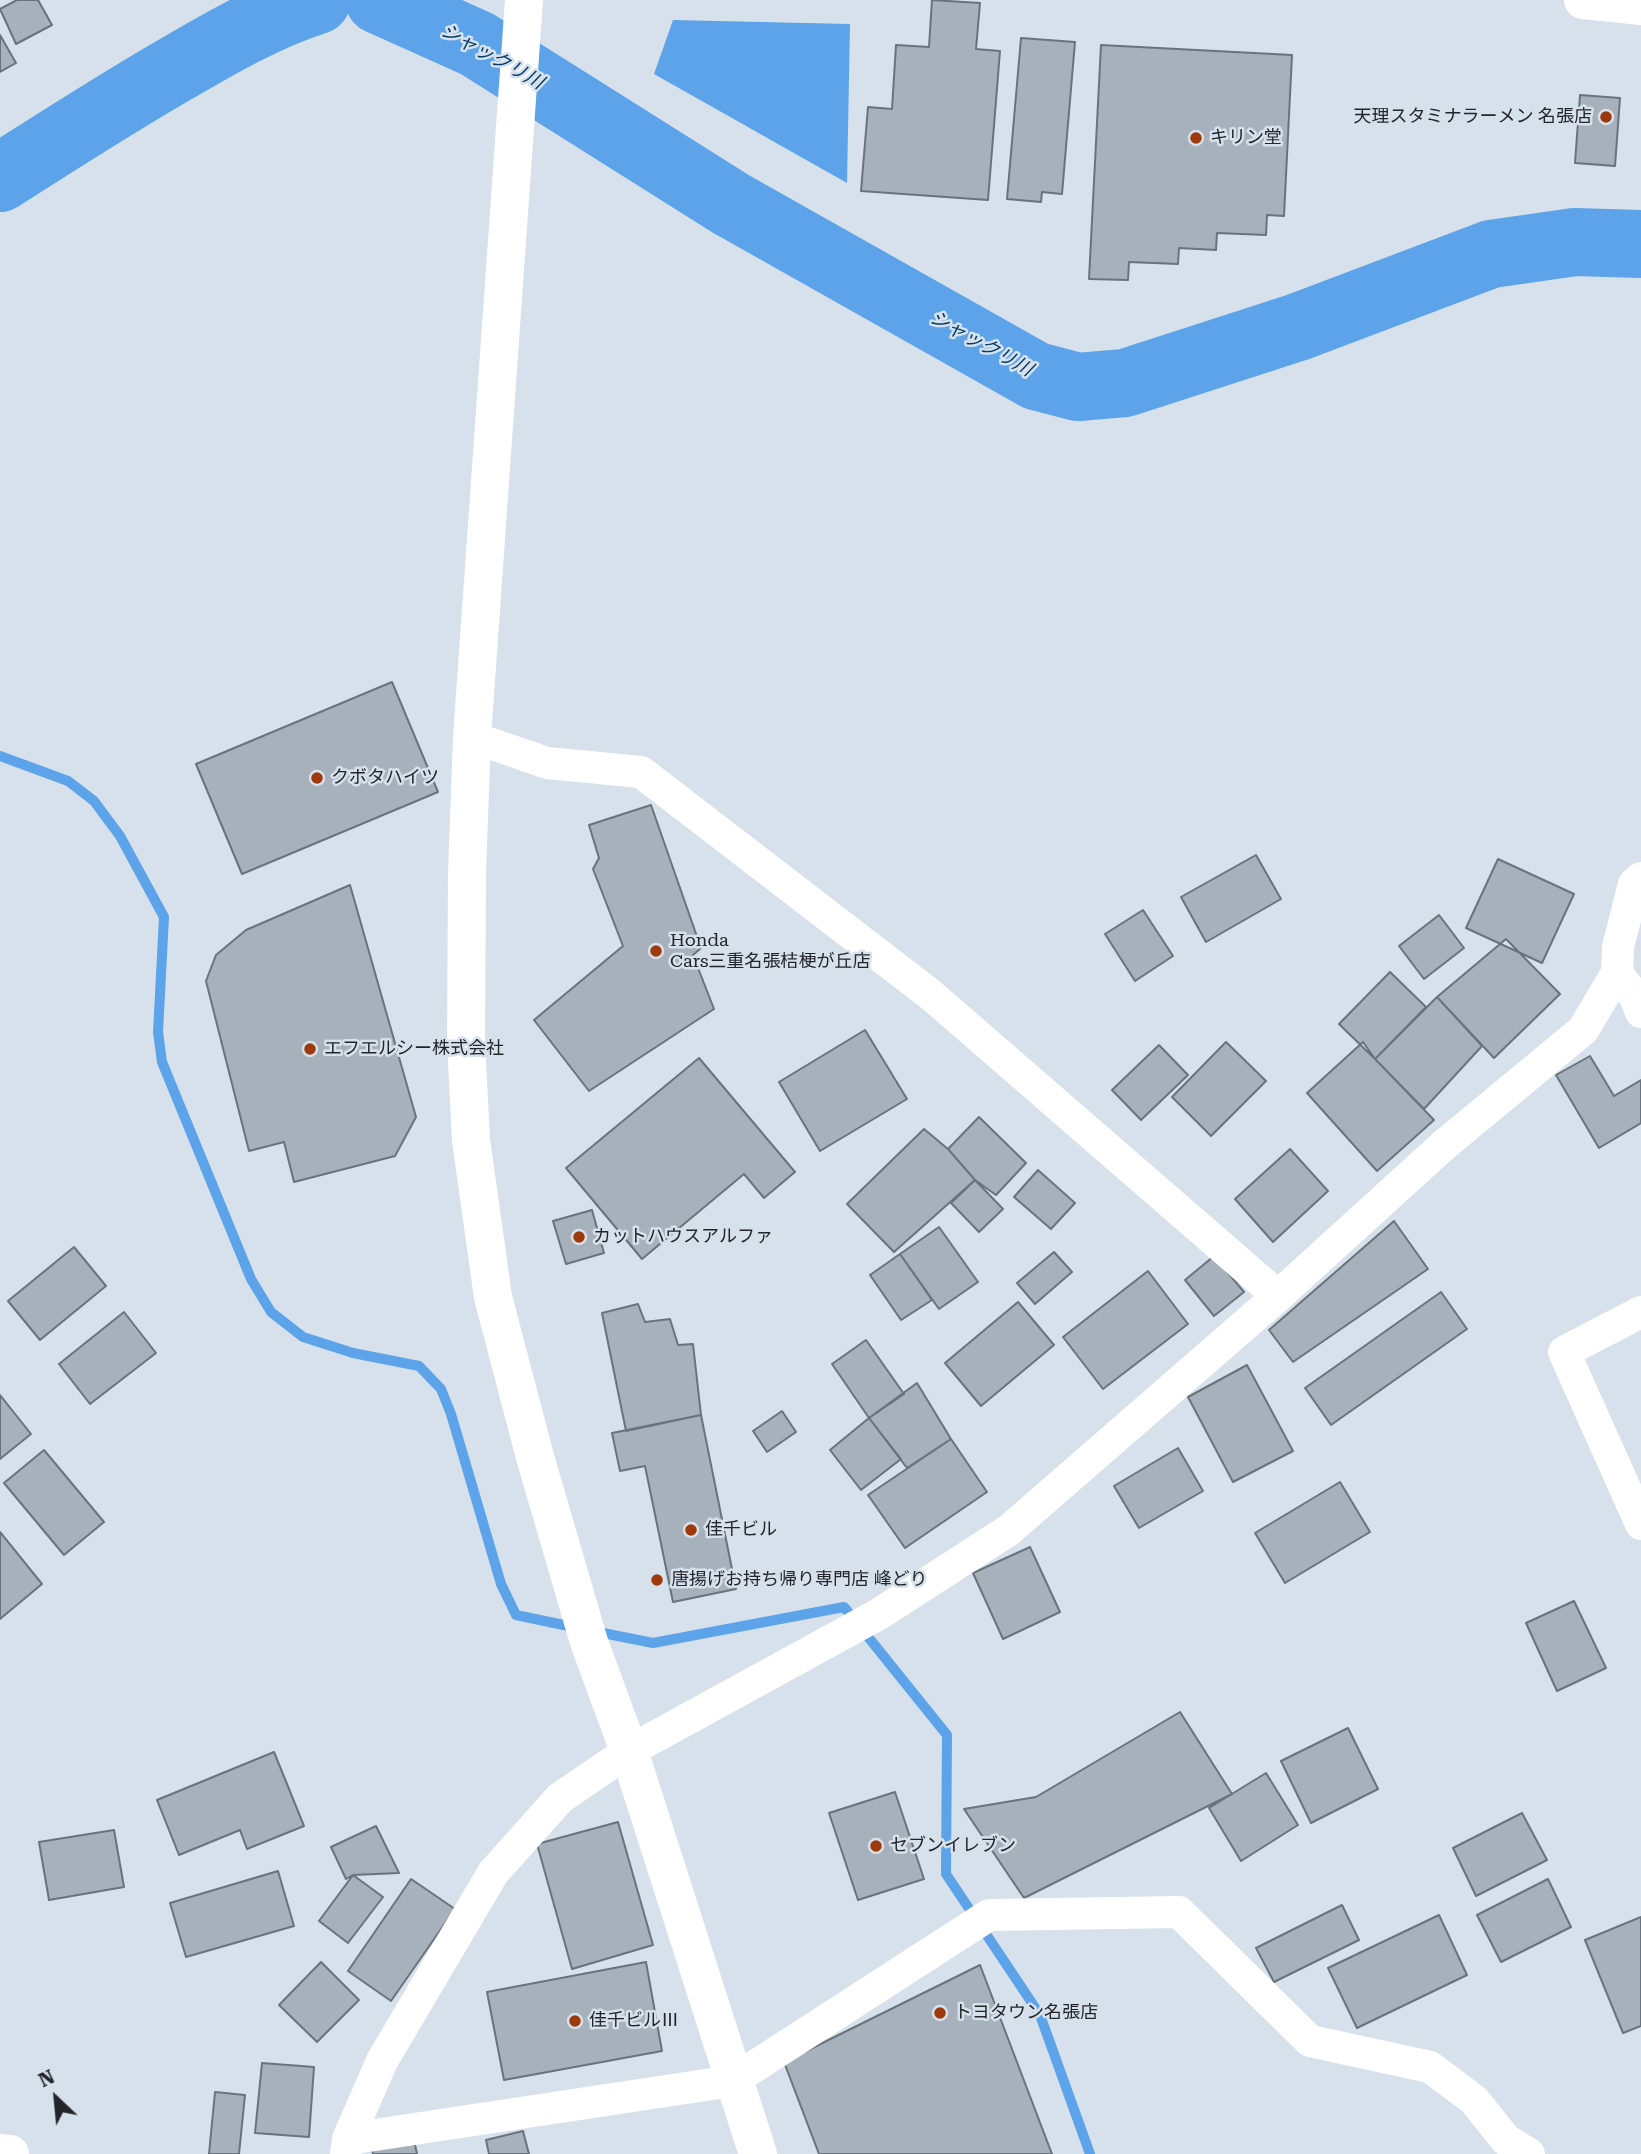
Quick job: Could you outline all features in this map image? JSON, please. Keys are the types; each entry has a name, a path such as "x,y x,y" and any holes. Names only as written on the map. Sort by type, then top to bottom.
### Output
{"main road":[{"path":"524,0 472,737 467,873 466,1042 471,1140 493,1297 569,1576 629,1751 732,2081 758,2154"},
{"path":"1583,0 1641,6"},
{"path":"0,2153 10,2154"}],"street":[{"path":"472,737 547,762 642,772 930,995 1278,1296"},
{"path":"347,2146 382,2061 493,1873 560,1798 629,1751 880,1615 1009,1530 1278,1296 1454,1137 1583,1030 1617,973 1622,934 1634,884 1641,878"},
{"path":"1617,973 1635,997 1641,1012"},
{"path":"1641,1312 1564,1352 1641,1524"},
{"path":"347,2146 732,2081 989,1915 1179,1912 1310,2042 1430,2067 1474,2100 1506,2140 1529,2154"}],"water":[{"path":"673,20 850,24 847,183 654,74"}],"building":[{"path":"17,0 38,0 52,25 16,44 0,9"},
{"path":"932,0 980,3 976,49 1000,51 988,200 861,191 868,107 892,109 896,45 929,47"},
{"path":"0,35 16,63 0,72"},
{"path":"1021,38 1075,42 1062,194 1042,192 1041,202 1007,199"},
{"path":"1101,45 1292,55 1284,216 1267,215 1266,235 1217,233 1216,250 1179,248 1178,264 1129,262 1128,280 1089,279"},
{"path":"1580,95 1620,98 1615,166 1575,163"},
{"name":"クボタハイツ","path":"392,682 438,792 242,874 196,764"},
{"name":"Honda Cars三重名張桔梗が丘店","path":"651,805 701,948 693,955 714,1009 589,1091 534,1020 623,946 593,869 599,858 589,825"},
{"path":"1256,855 1281,899 1206,942 1181,897"},
{"path":"1498,859 1574,894 1542,963 1466,928"},
{"name":"エフエルシー株式会社","path":"350,885 416,1117 395,1156 294,1182 284,1142 249,1151 206,981 216,955 246,930"},
{"path":"1143,910 1173,956 1135,981 1105,934"},
{"path":"1439,915 1464,948 1424,979 1399,946"},
{"path":"1506,939 1560,994 1494,1058 1437,997"},
{"path":"1390,972 1426,1007 1375,1059 1339,1024"},
{"path":"1437,997 1482,1046 1424,1109 1375,1059"},
{"path":"865,1030 907,1099 820,1151 779,1082"},
{"path":"1226,1042 1266,1081 1211,1136 1172,1097"},
{"path":"1363,1042 1375,1059 1434,1120 1377,1171 1307,1093"},
{"path":"1159,1045 1188,1075 1141,1120 1112,1090"},
{"path":"1590,1056 1614,1096 1641,1080 1641,1123 1599,1148 1556,1075"},
{"path":"699,1058 795,1172 764,1198 744,1174 642,1259 566,1168"},
{"path":"979,1117 1026,1163 996,1195 975,1180 948,1149"},
{"path":"924,1129 948,1149 975,1180 894,1252 847,1204"},
{"path":"1290,1149 1328,1191 1273,1242 1235,1199"},
{"path":"1038,1170 1075,1203 1051,1229 1014,1197"},
{"path":"975,1180 1003,1209 979,1232 951,1203"},
{"name":"カットハウスアルファ","path":"592,1210 604,1253 566,1264 553,1221"},
{"path":"1394,1221 1428,1269 1293,1362 1269,1330"},
{"path":"939,1227 978,1282 939,1309 900,1254"},
{"path":"74,1247 106,1286 40,1340 8,1301"},
{"path":"1054,1252 1072,1272 1035,1304 1017,1283"},
{"path":"900,1254 932,1300 901,1320 870,1275"},
{"path":"1214,1256 1244,1292 1214,1316 1185,1280"},
{"path":"1148,1271 1188,1324 1103,1389 1063,1337"},
{"path":"1441,1292 1467,1329 1331,1425 1305,1388"},
{"path":"1018,1302 1054,1345 981,1406 945,1363"},
{"path":"638,1304 645,1322 670,1319 678,1345 693,1344 701,1415 626,1431 602,1313"},
{"path":"124,1312 156,1353 90,1404 59,1364"},
{"path":"866,1340 904,1394 869,1418 832,1364"},
{"path":"1247,1365 1293,1451 1233,1482 1188,1397"},
{"path":"917,1383 951,1439 907,1468 869,1418"},
{"path":"0,1395 31,1434 0,1459"},
{"path":"782,1411 796,1432 767,1452 753,1431"},
{"name":"佳千ビル","path":"701,1415 736,1589 673,1602 645,1466 620,1471 612,1433"},
{"path":"869,1418 901,1459 861,1490 830,1450"},
{"path":"951,1439 987,1492 905,1548 868,1495"},
{"path":"1178,1448 1203,1491 1139,1528 1114,1486"},
{"path":"44,1450 104,1522 64,1555 4,1483"},
{"path":"1340,1482 1370,1532 1285,1583 1255,1533"},
{"path":"0,1532 42,1584 0,1619"},
{"path":"1030,1547 1060,1612 1003,1639 973,1573"},
{"path":"1574,1601 1606,1668 1557,1691 1526,1623"},
{"path":"1180,1712 1232,1794 1024,1898 964,1809 1036,1797"},
{"path":"1348,1728 1378,1789 1311,1823 1281,1761"},
{"path":"274,1752 304,1826 247,1849 240,1830 179,1855 157,1800"},
{"path":"1266,1773 1298,1825 1241,1861 1209,1808"},
{"name":"セブンイレブン","path":"895,1792 924,1879 858,1900 829,1813"},
{"path":"1522,1813 1547,1860 1476,1896 1453,1848"},
{"path":"618,1822 653,1945 572,1969 537,1844"},
{"path":"376,1826 399,1873 353,1875 346,1879 331,1847"},
{"path":"114,1830 124,1887 49,1900 39,1842"},
{"path":"278,1871 294,1926 186,1957 170,1903"},
{"path":"353,1875 383,1897 348,1943 319,1921"},
{"path":"411,1879 455,1909 391,2001 348,1971"},
{"path":"1548,1879 1571,1927 1501,1962 1477,1915"},
{"path":"1342,1905 1359,1940 1274,1982 1256,1948"},
{"path":"1439,1915 1467,1975 1357,2028 1328,1968"},
{"path":"1641,1917 1641,2026 1623,2033 1585,1940"},
{"path":"321,1962 359,2000 317,2042 279,2005"},
{"name":"佳千ビルⅢ","path":"646,1962 662,2051 504,2080 487,1992"},
{"name":"トヨタウン名張店","path":"980,1965 1052,2154 819,2154 784,2062"},
{"path":"262,2063 314,2067 309,2137 255,2133"},
{"path":"215,2092 245,2095 239,2154 209,2154"},
{"path":"523,2131 529,2154 489,2154 486,2140"},
{"path":"414,2140 417,2154 373,2154 372,2148"}],"waterway":[{"name":"シャックリ川","path":"0,178 205,52 260,23 317,0"},
{"name":"シャックリ川","path":"379,0 477,44 731,204 1036,376 1078,387 1125,383 1298,327 1491,254 1575,242 1641,244"},
{"path":"0,756 68,781 94,801 120,836 164,917 158,1032 162,1062 251,1279 271,1312 303,1337 353,1353 419,1366 441,1389 451,1414 501,1584 516,1615 578,1628"},
{"path":"593,1631 653,1643 844,1607 947,1735 946,1874 1040,2015 1090,2154"}],"place":[{"name":"天理スタミナラーメン 名張店","path":"1606,117"},
{"name":"キリン堂","path":"1196,138"},
{"name":"クボタハイツ","path":"317,778"},
{"name":"Honda Cars三重名張桔梗が丘店","path":"656,951"},
{"name":"エフエルシー株式会社","path":"310,1049"},
{"name":"カットハウスアルファ","path":"579,1237"},
{"name":"佳千ビル","path":"691,1530"},
{"name":"唐揚げお持ち帰り専門店 峰どり","path":"657,1580"},
{"name":"セブンイレブン","path":"876,1846"},
{"name":"トヨタウン名張店","path":"940,2013"},
{"name":"佳千ビルⅢ","path":"575,2021"}]}
